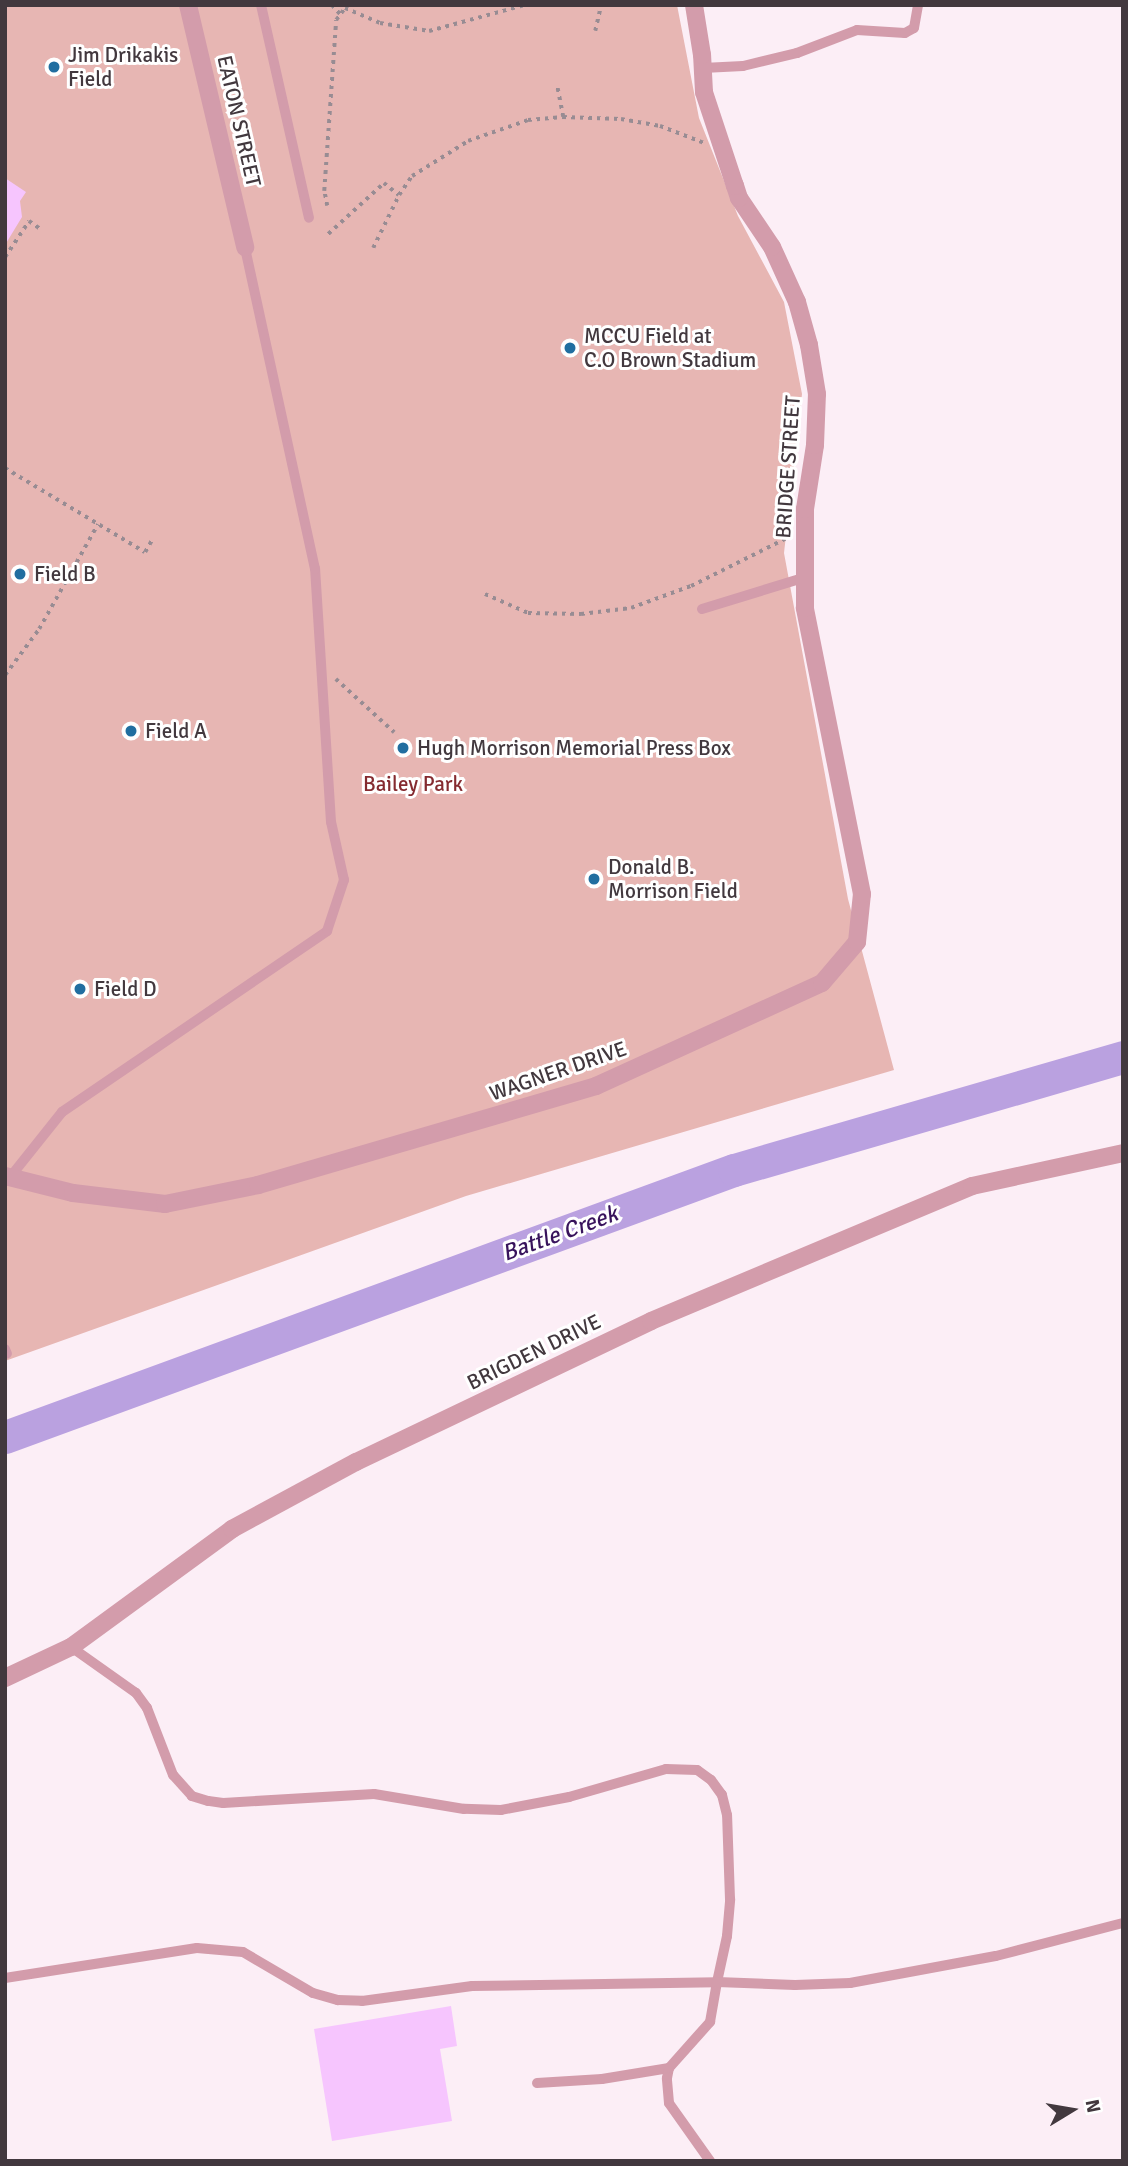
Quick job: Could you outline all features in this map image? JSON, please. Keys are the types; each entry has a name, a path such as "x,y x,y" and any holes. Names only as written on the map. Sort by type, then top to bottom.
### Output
{"street":[{"name":"EATON STREET","path":"188,5 245,247"},
{"name":"BRIDGE STREET","path":"694,5 704,92 722,148 739,198 772,247 797,302 809,345 817,394 815,444 804,529 804,608 823,701"},
{"name":"WAGNER DRIVE","path":"8,1176 73,1193 165,1204 258,1185 596,1086 822,982 857,942 862,894 823,701"},
{"name":"BRIGDEN DRIVE","path":"5,1678 71,1647 232,1529 356,1462 651,1321 972,1186 1123,1153"}],"lane":[{"path":"261,5 309,218"},
{"path":"703,68 743,66 783,56 857,30 905,33 914,28 918,5"},
{"path":"8,1176 62,1112 327,931 344,880 331,822 315,569 245,247"},
{"path":"702,609 806,577"},
{"path":"71,1647 135,1693 147,1708 173,1775 181,1787 192,1796 208,1801 223,1803 374,1794 464,1809 501,1810 548,1803 666,1769 697,1770 712,1780 722,1795 727,1815 730,1899 727,1936 710,2022 669,2068 667,2078 669,2103 710,2161"},
{"path":"5,1978 197,1948 243,1952 313,1993 338,2000 362,2001 472,1986 850,1983 996,1956 1123,1923"},
{"path":"537,2083 602,2079 669,2068"}],"path":[{"path":"332,5 341,14"},
{"path":"327,206 325,178 337,20 345,8 380,23 429,31 525,5"},
{"path":"596,31 601,5"},
{"path":"557,88 563,117"},
{"path":"373,248 399,195 412,176 468,141 528,120 563,117 621,118 660,126 722,148"},
{"path":"328,234 384,183 399,195"},
{"path":"5,257 29,220 41,230"},
{"path":"5,468 145,552 152,540"},
{"path":"5,675 39,629 98,524"},
{"path":"485,594 528,612 581,614 631,608 691,586 804,529"},
{"path":"321,666 394,732"}],"green space":[{"name":"Bailey Park","path":"5,5 677,5 699,118 738,216 784,302 802,394 784,553 848,899 894,1070 466,1196 5,1361"}],"building":[{"path":"5,178 26,192 20,201 22,217 5,245"},
{"path":"451,2006 457,2046 440,2049 452,2121 332,2141 314,2029"}],"waterway":[{"name":"Battle Creek","path":"5,1437 734,1170 1123,1057"}],"place":[{"name":"Jim Drikakis Field","path":"54,67"},
{"name":"MCCU Field at C.O Brown Stadium","path":"570,348"},
{"name":"Field B","path":"20,574"},
{"name":"Field A","path":"131,731"},
{"name":"Hugh Morrison Memorial Press Box","path":"403,748"},
{"name":"Donald B. Morrison Field","path":"594,879"},
{"name":"Field D","path":"80,989"}]}
